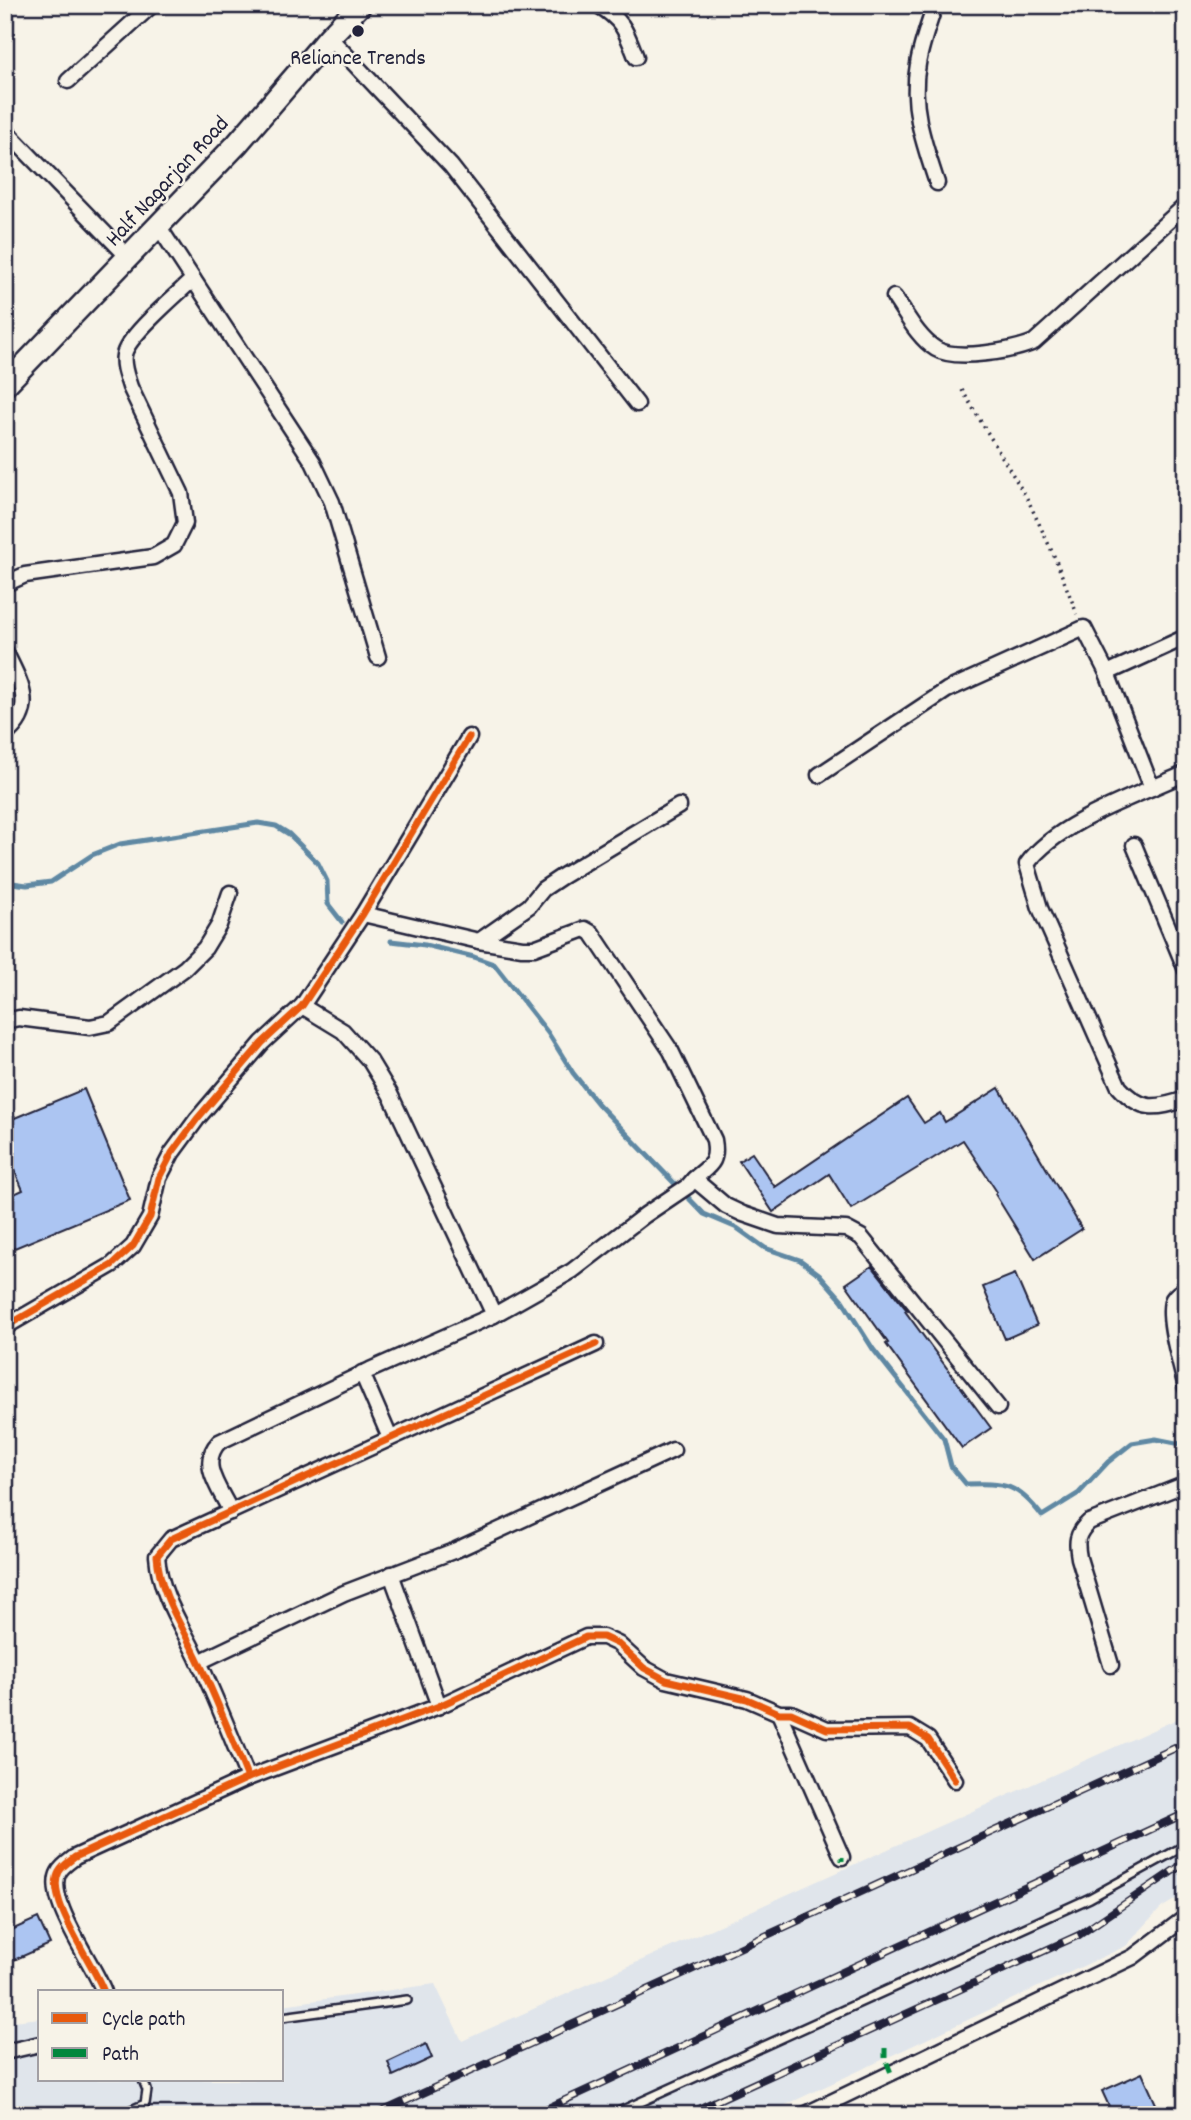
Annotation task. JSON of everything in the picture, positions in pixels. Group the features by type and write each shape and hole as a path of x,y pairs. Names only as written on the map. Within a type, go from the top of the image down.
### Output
{"main road":[{"name":"Half Nagarjan Road","path":"5,385 237,144 360,5"}],"street":[{"path":"68,81 152,5"},
{"path":"598,5 624,26 636,57"},
{"path":"935,5 918,63 916,109 922,139 937,183"},
{"path":"329,37 451,166 637,404"},
{"path":"5,130 129,258"},
{"path":"894,297 925,340 938,351 956,355 1018,349 1034,342 1186,205"},
{"path":"159,227 318,472 332,502 378,657"},
{"path":"5,584 25,575 153,557 174,545 185,523 181,494 130,387 124,370 124,353 133,338 193,279"},
{"path":"819,775 947,690 1084,628 1107,673 1152,789"},
{"path":"1107,673 1186,637"},
{"path":"5,651 23,687 25,708 15,727 5,734"},
{"path":"5,1327 111,1265 133,1246 150,1217 159,1178 172,1153 197,1119 262,1043 302,1006 363,914 469,737"},
{"path":"1186,773 1091,816 1054,836 1037,850 1027,864 1040,908 1119,1087 1131,1101 1149,1107 1186,1099"},
{"path":"479,941 528,906 561,877 679,806"},
{"path":"1134,845 1186,970"},
{"path":"5,1021 19,1018 90,1027 110,1023 185,968 205,948 219,925 230,893"},
{"path":"231,1512 208,1460 211,1450 219,1442 362,1373 494,1315 572,1271 691,1183 713,1164 717,1153 714,1140 671,1051 592,933 585,929 534,948 479,941 363,914"},
{"path":"302,1006 342,1031 370,1061 390,1094 494,1315"},
{"path":"691,1183 726,1206 778,1226 846,1229 861,1237 998,1407"},
{"path":"1186,1289 1172,1300 1170,1314 1186,1388"},
{"path":"248,1778 199,1662 170,1606 159,1577 157,1556 171,1539 596,1343"},
{"path":"362,1373 390,1438"},
{"path":"199,1662 344,1593 456,1550 673,1450"},
{"path":"1111,1665 1076,1541 1089,1522 1186,1484"},
{"path":"391,1574 439,1706"},
{"path":"103,1990 58,1901 56,1881 60,1869 75,1857 248,1778 439,1706 586,1637 603,1637 618,1644 644,1668 667,1680 747,1699 779,1713 791,1713 827,1729 910,1728 928,1739 955,1780"},
{"path":"779,1713 842,1857"},
{"path":"804,2115 1133,1957 1186,1917"},
{"path":"5,2052 38,2044"}],"lane":[{"path":"612,2115 1090,1898 1186,1845"},
{"path":"284,2017 407,2000"},
{"path":"120,2115 145,2104 147,2090 144,2082"}],"path":[{"path":"962,390 1028,500 1084,628"}],"shaded area":[{"path":"1186,1715 1186,1893 1161,1908 1126,1946 764,2115 5,2115 5,2022 38,2018 38,2082 284,2082 284,2005 435,1984 462,2041"}],"building":[{"path":"999,1088 1082,1229 1035,1259 995,1194 997,1192 963,1140 851,1209 829,1174 773,1212 739,1161 752,1153 775,1187 907,1098 924,1123 940,1113 945,1122"},
{"path":"84,1089 130,1200 5,1252 5,1198 23,1190 5,1149 5,1122"},
{"path":"872,1266 907,1310 905,1311 991,1428 962,1448 846,1284"},
{"path":"1015,1274 1037,1325 1005,1339 983,1287"},
{"path":"38,1918 50,1944 5,1964 5,1933"},
{"path":"426,2044 432,2058 393,2076 388,2062"},
{"path":"1142,2073 1161,2115 1113,2115 1102,2091"}],"waterway":[{"path":"5,882 27,885 51,882 92,855 120,844 258,823 276,826 289,834 318,863 327,881 328,904 342,922"},
{"path":"391,941 425,945 494,964 548,1033 573,1073 598,1104 704,1214 737,1228 765,1248 800,1260 819,1274 842,1300 873,1349 944,1439 951,1466 966,1484 1009,1487 1025,1497 1042,1516 1079,1493 1108,1462 1132,1443 1156,1439 1186,1445"}],"railway":[{"path":"375,2115 1186,1743"},
{"path":"533,2115 1186,1813"},
{"path":"685,2115 1079,1935 1186,1862"}],"marked path":[{"path":"885,2048 885,2058 891,2073"}],"cycle path":[{"path":"5,1327 112,1265 133,1246 150,1217 159,1178 172,1153 197,1119 262,1043 302,1006 363,914 469,737"},
{"path":"103,1990 58,1898 56,1883 60,1870 75,1857 248,1778 206,1676 167,1598 157,1556 171,1539 596,1344"},
{"path":"248,1778 439,1706 586,1637 603,1637 618,1644 644,1668 666,1680 747,1699 779,1713 791,1713 827,1729 910,1728 928,1739 955,1780"}],"place":[{"name":"Reliance Trends","path":"358,31"}]}
